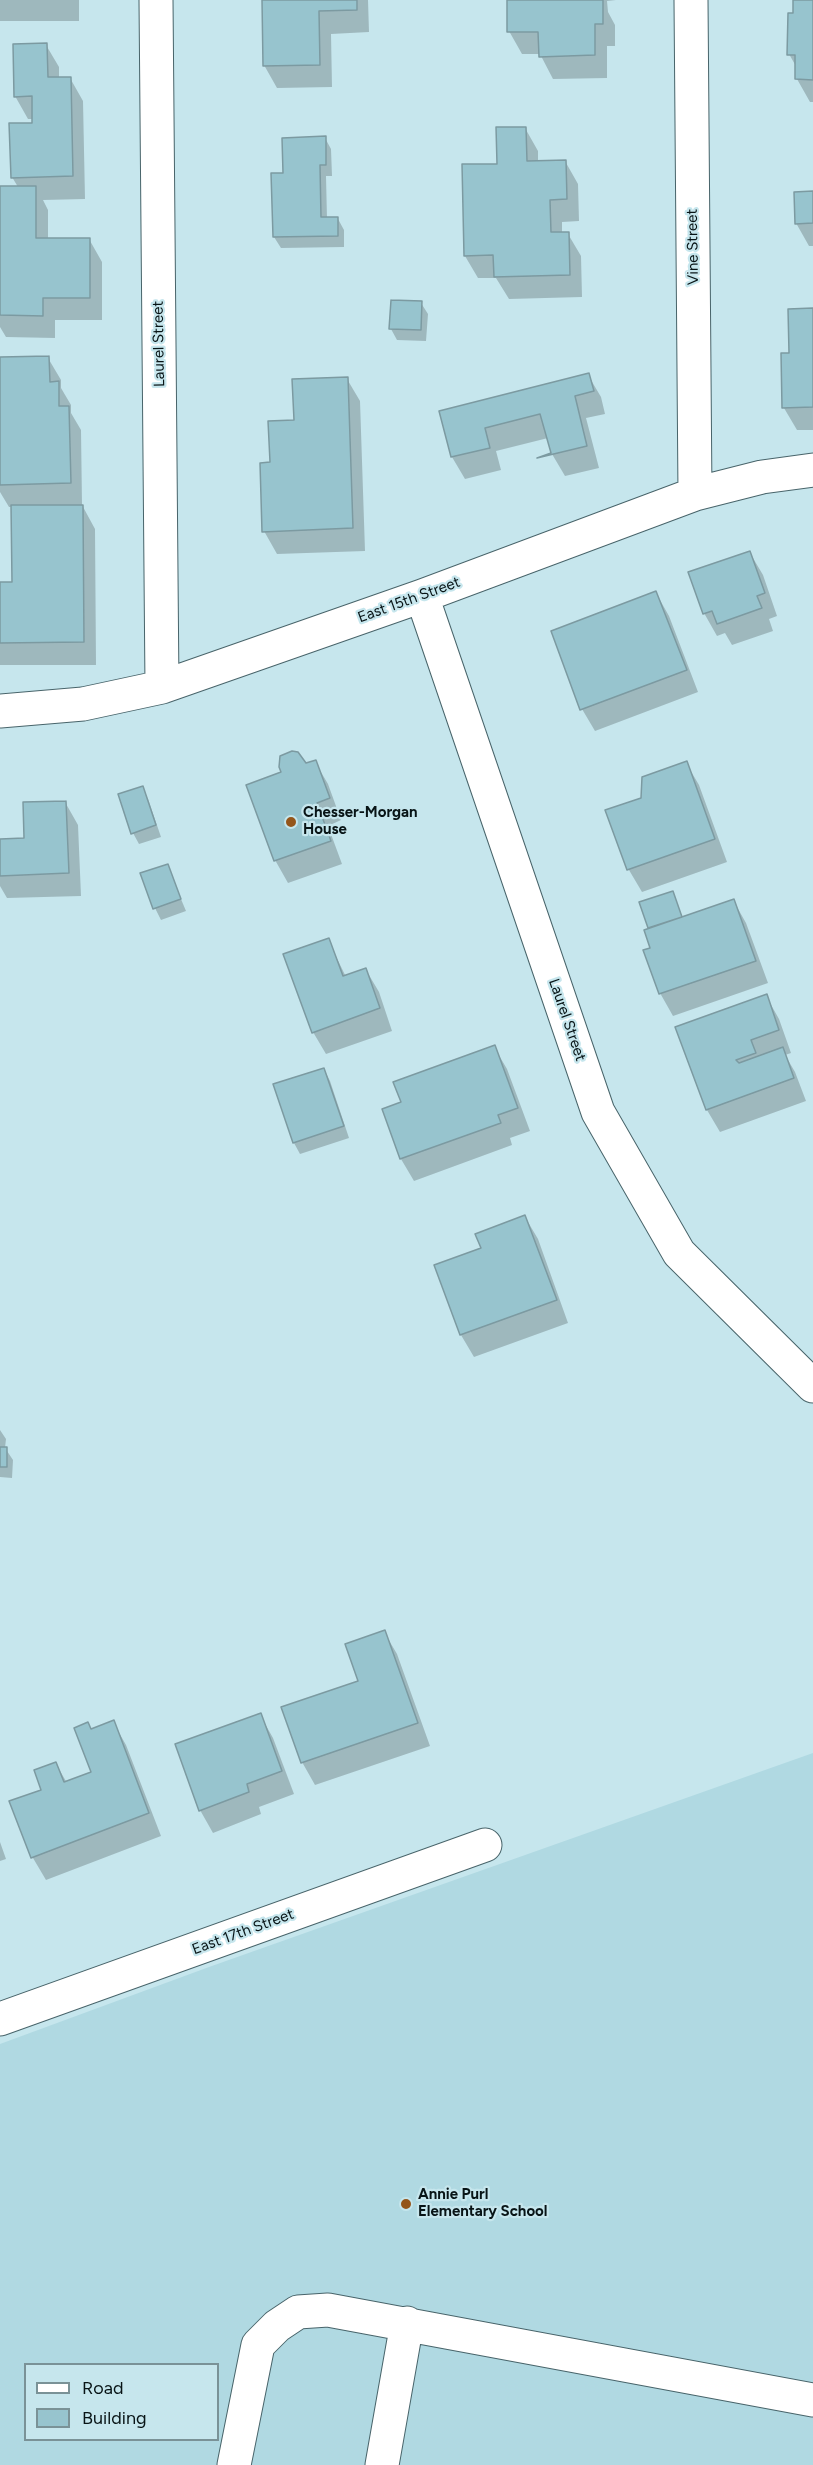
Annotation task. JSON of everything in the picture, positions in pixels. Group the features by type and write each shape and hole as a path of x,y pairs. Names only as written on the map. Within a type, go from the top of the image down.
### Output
{"street":[{"name":"Laurel Street","path":"156,0 162,687"},
{"name":"Vine Street","path":"691,0 696,494"},
{"name":"East 15th Street","path":"0,711 83,705 162,687 422,596 696,494 762,477 813,470"},
{"name":"Laurel Street","path":"422,596 598,1112 679,1253 813,1386"},
{"name":"East 17th Street","path":"0,2019 485,1845"},
{"path":"234,2465 258,2346 277,2326 298,2313 328,2310 813,2400"},
{"path":"382,2465 407,2324"}],"shaded area":[{"name":"Annie Purl Elementary School","path":"813,1753 813,2465 0,2465 0,2044 209,1967"}],"building":[{"path":"262,0 357,0 357,10 319,11 320,65 263,66"},
{"path":"507,0 603,0 603,24 595,24 595,55 539,57 538,32 507,32"},
{"path":"793,0 813,0 813,80 795,79 795,55 787,55 788,13 793,13"},
{"path":"47,43 48,77 71,77 73,176 11,178 9,123 32,123 32,96 14,97 13,44"},
{"path":"496,127 526,127 527,161 566,160 567,199 550,200 551,232 569,232 570,275 494,277 493,255 464,256 462,164 497,164"},
{"path":"326,136 326,165 320,165 321,217 338,217 338,236 273,237 271,173 283,173 282,138"},
{"path":"0,186 36,186 36,238 90,238 90,298 43,298 43,316 0,315"},
{"path":"813,191 813,223 795,224 794,192"},
{"path":"391,300 422,301 421,330 389,329"},
{"path":"813,308 813,407 782,408 781,353 789,353 788,309"},
{"path":"49,356 50,382 59,381 59,406 69,406 71,483 0,485 0,357"},
{"path":"589,373 594,391 575,396 587,446 537,458 551,453 540,414 485,428 490,448 451,457 439,411"},
{"path":"348,377 353,528 262,532 260,463 270,462 268,421 294,420 292,379"},
{"path":"11,505 83,505 84,642 0,643 0,582 12,582"},
{"path":"750,551 765,593 757,596 762,608 717,624 712,611 703,614 688,572"},
{"path":"656,591 687,670 580,710 551,631"},
{"name":"Chesser-Morgan House","path":"292,751 298,752 306,763 316,760 330,798 317,803 331,841 274,861 246,785 281,772 280,756"},
{"path":"687,761 715,839 627,870 605,810 641,798 642,777"},
{"path":"143,786 156,825 131,834 118,794"},
{"path":"66,801 69,873 0,876 0,839 24,838 23,802"},
{"path":"168,864 181,899 153,909 140,873"},
{"path":"673,891 682,917 648,928 639,902"},
{"path":"734,899 756,961 659,994 643,950 650,948 644,930"},
{"path":"329,938 343,976 366,968 380,1008 312,1033 283,954"},
{"path":"767,994 779,1030 751,1040 756,1053 736,1060 739,1063 783,1047 794,1078 706,1110 675,1027"},
{"path":"495,1045 518,1108 498,1115 501,1123 400,1159 382,1109 401,1102 393,1082"},
{"path":"324,1068 344,1126 293,1143 273,1084"},
{"path":"525,1215 557,1300 460,1335 434,1265 481,1248 475,1234"},
{"path":"0,1447 7,1447 7,1467 0,1467"},
{"path":"385,1630 418,1723 301,1763 281,1707 358,1681 345,1644"},
{"path":"261,1713 282,1771 247,1784 249,1792 199,1811 175,1744"},
{"path":"114,1720 149,1813 31,1858 9,1801 41,1790 34,1770 56,1762 64,1782 91,1772 74,1728 88,1722 91,1729"}],"place":[{"name":"Chesser-Morgan House","path":"291,822"},
{"name":"Annie Purl Elementary School","path":"406,2204"}]}
